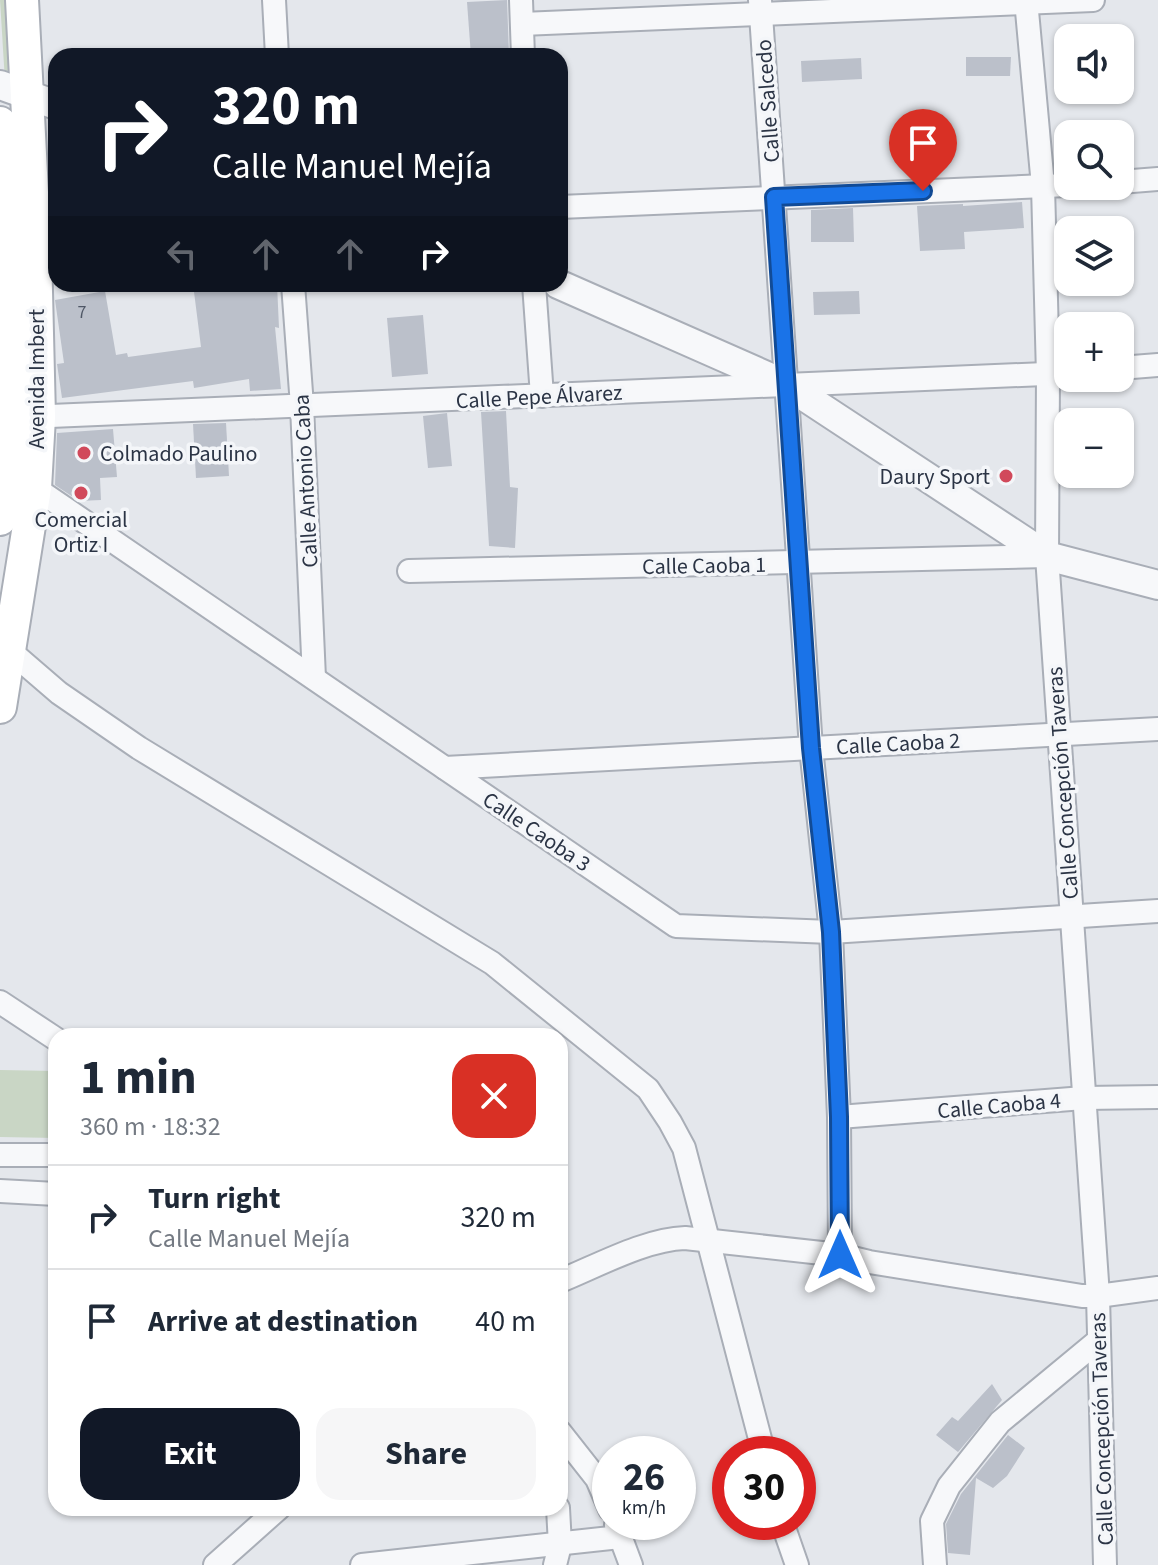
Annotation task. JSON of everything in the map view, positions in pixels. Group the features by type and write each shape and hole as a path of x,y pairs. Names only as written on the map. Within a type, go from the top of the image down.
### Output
{"main road":[{"name":"Avenida Imbert","path":"0,519 4,466 24,417 28,95 22,0"},
{"name":"Avenida Imbert","path":"0,123 2,252 35,488 5,646 0,707"}],"street":[{"path":"274,0 277,48"},
{"path":"521,0 523,48"},
{"path":"522,24 761,8 1093,0"},
{"name":"Calle Concepción Taveras","path":"1026,2 1054,324"},
{"name":"Calle Salcedo","path":"761,8 811,748 831,932 839,1117 840,1255"},
{"path":"1134,181 1158,179"},
{"path":"568,207 1054,186"},
{"path":"568,288 787,385 1047,556 1158,585"},
{"name":"Calle Antonio Caba","path":"294,292 314,678"},
{"path":"535,292 542,396"},
{"path":"1134,367 1158,365"},
{"name":"Calle Pepe Álvarez","path":"24,417 1054,374"},
{"name":"Calle Concepción Taveras","path":"1057,392 1047,556 1098,1296 1105,1565"},
{"name":"Calle Caoba 3","path":"4,466 676,926 831,932 1158,911"},
{"name":"Calle Caoba 1","path":"409,571 1047,556"},
{"path":"5,646 59,693 139,748 492,963 648,1089 684,1148 759,1436"},
{"name":"Calle Caoba 2","path":"445,768 1158,729"},
{"path":"0,1002 48,1034"},
{"name":"Calle Caoba 4","path":"839,1117 1084,1098 1158,1097"},
{"path":"0,1155 48,1155"},
{"path":"0,1191 48,1194"},
{"path":"568,1278 671,1238 708,1238 840,1255 1098,1296 1158,1288"},
{"path":"935,1565 932,1521 949,1486 1000,1422 1099,1340"},
{"path":"568,1442 592,1473"},
{"path":"215,1565 270,1516"},
{"path":"558,1516 558,1555"},
{"path":"362,1565 558,1555 594,1540"},
{"path":"622,1540 631,1565"},
{"path":"788,1540 797,1565"}],"green space":[{"path":"0,0 13,0 17,85 5,81"},
{"path":"0,1070 48,1071 48,1138 0,1137"}],"building":[{"path":"507,0 509,48 470,48 467,2"},
{"path":"966,57 1011,57 1010,76 966,76"},
{"path":"861,58 862,79 802,82 801,61"},
{"path":"1022,202 1024,228 964,232 965,249 920,251 917,206"},
{"path":"853,208 854,242 811,242 811,210"},
{"path":"859,291 860,314 814,315 813,292"},
{"path":"105,292 116,355 127,353 128,357 201,347 194,292 277,292 279,328 275,327 281,389 250,391 249,379 194,388 193,381 62,398 57,364 64,363 55,300"},
{"path":"423,315 428,374 392,377 387,318"},
{"path":"506,411 510,487 518,488 515,548 489,546 481,412"},
{"path":"447,413 452,466 428,468 423,416"},
{"path":"226,423 229,476 196,478 193,424"},
{"name":"Colmado Paulino","path":"113,429 117,477 100,478 101,500 79,501 55,485 57,433"},
{"path":"992,1384 1002,1400 958,1452 936,1435 952,1417 958,1421"},
{"path":"1008,1435 1025,1448 1007,1476 993,1488 976,1478 970,1555 948,1553 946,1524 961,1494"}],"place":[{"name":"Colmado Paulino","path":"84,453"},
{"name":"Daury Sport","path":"1006,476"},
{"name":"Comercial Ortiz I","path":"81,493"}],"route":[{"path":"840,1255 839,1117 831,932 811,748 774,197 923,191"}]}
